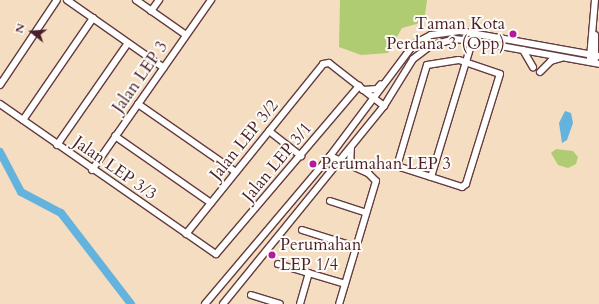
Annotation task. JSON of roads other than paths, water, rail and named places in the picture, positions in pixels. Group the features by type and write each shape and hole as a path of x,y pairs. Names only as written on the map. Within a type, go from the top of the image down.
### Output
{"street":[{"path":"0,85 57,0"},
{"path":"67,0 164,68"},
{"path":"136,0 186,35"},
{"path":"151,11 159,0"},
{"name":"Jalan LEP 3","path":"92,170 211,0"},
{"path":"595,0 595,56"},
{"path":"23,120 93,18"},
{"path":"223,304 384,106 413,59 430,46 454,39 473,41 594,63 597,46 594,25"},
{"path":"205,304 330,156 414,44 431,35 460,30 595,56"},
{"path":"431,177 473,41 474,33"},
{"path":"57,145 128,43"},
{"path":"523,50 533,67"},
{"path":"540,72 551,61 563,58"},
{"path":"431,62 466,62 497,71 500,78 466,184 462,187 431,177 397,166 424,72 431,62"},
{"name":"Jalan LEP 3/2","path":"186,234 323,64 329,63 361,88"},
{"path":"361,88 377,89 390,75"},
{"path":"361,88 384,106"},
{"name":"Jalan LEP 3/1","path":"216,254 361,88"},
{"name":"Jalan LEP 3/3","path":"0,104 92,170 216,254"},
{"path":"138,104 236,172"},
{"path":"269,131 301,156"},
{"path":"115,136 211,203"},
{"path":"350,165 352,146"},
{"path":"330,156 374,177 376,181 339,304"},
{"path":"330,201 366,213"},
{"path":"302,230 356,247"},
{"path":"278,264 345,284"},
{"path":"300,304 309,274"},
{"path":"250,295 280,304"}],"water":[{"path":"565,111 571,113 573,123 567,140 562,143 559,123"}],"waterway":[{"path":"0,152 21,192 61,213 131,304"}],"place":[{"name":"Taman Kota Perdana 3 (Opp)","path":"513,34"},
{"name":"Perumahan LEP 3","path":"313,164"},
{"name":"Perumahan LEP 1/4","path":"272,255"}]}
